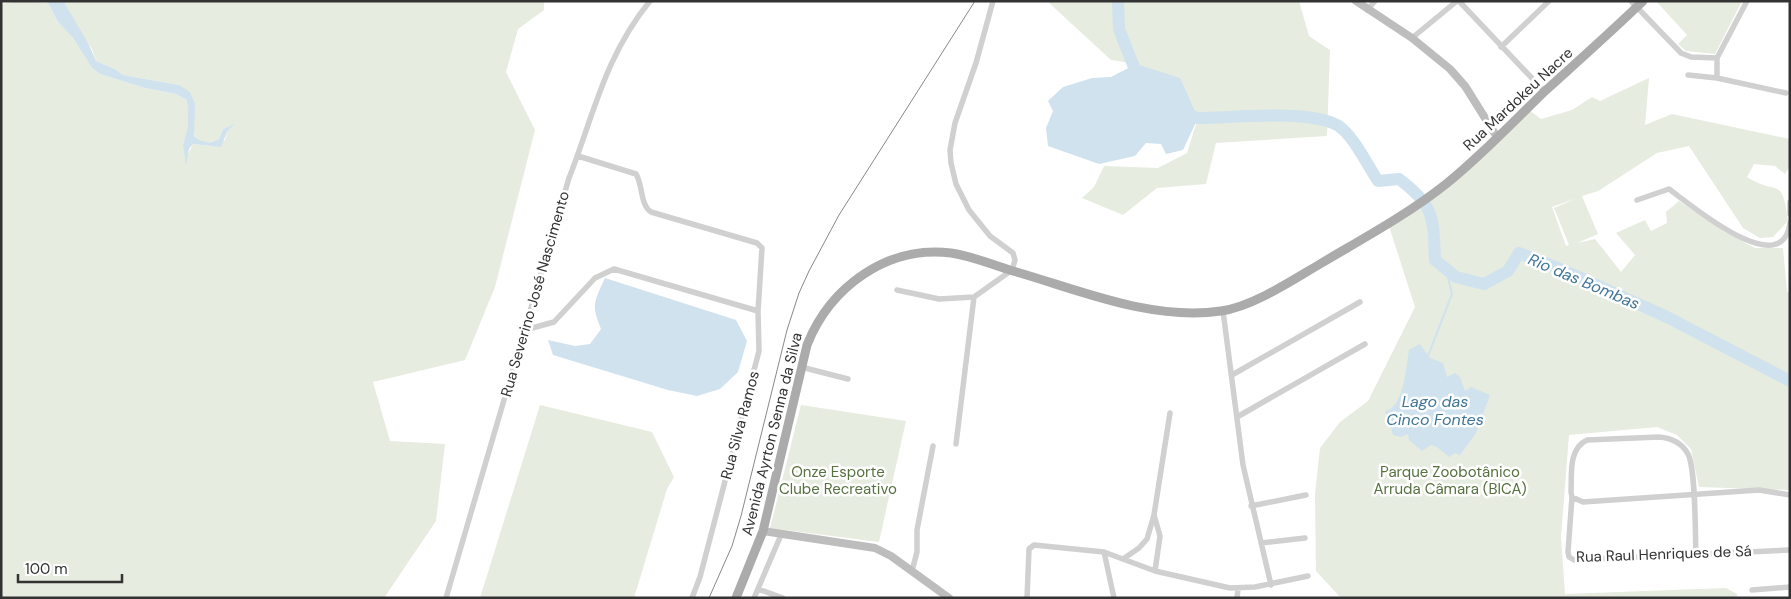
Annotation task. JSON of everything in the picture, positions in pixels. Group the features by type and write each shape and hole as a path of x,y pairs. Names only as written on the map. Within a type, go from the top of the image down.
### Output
{"main road":[{"name":"Rua Mardokeu Nacre","path":"1407,211 1433,194 1497,137 1637,3"},
{"name":"Avenida Ayrton Senna da Silva","path":"736,598 763,530 801,367 814,327 839,294 862,274 890,260 917,253 950,253 975,258 1148,310 1222,311 1250,301 1304,274 1407,211"}],"street":[{"name":"Rua Severino José Nascimento","path":"446,598 569,178 604,77 638,16 650,1"},
{"path":"897,290 939,299 974,297 1012,270 1014,256 990,236 969,210 956,184 950,150 954,129 976,63 993,1"},
{"path":"1356,1 1366,10 1412,38 1458,77 1497,137"},
{"path":"1366,10 1375,1"},
{"path":"1412,38 1458,1 1545,92"},
{"path":"1717,78 1717,58 1747,1"},
{"path":"1502,47 1548,2"},
{"path":"1637,3 1681,53 1691,57 1717,58"},
{"path":"1688,75 1717,78 1786,93"},
{"name":"Rua Silva Ramos","path":"578,156 636,174 641,181 645,205 651,212 757,243 762,248 758,310 759,351 700,576 692,598"},
{"path":"1637,200 1670,189 1726,230 1758,246 1770,246 1780,241 1789,230 1790,223"},
{"path":"1790,202 1790,214"},
{"path":"525,330 554,322 595,278 614,269 758,310"},
{"path":"956,444 974,297"},
{"path":"1232,375 1360,302"},
{"path":"1222,311 1252,506 1271,585"},
{"path":"1237,417 1364,344"},
{"path":"801,367 848,379"},
{"path":"1123,559 1139,548 1147,539 1154,515 1170,413"},
{"path":"1696,555 1693,494 1688,455 1678,442 1669,438 1659,437 1587,440 1575,449 1573,455 1572,497 1582,502 1693,494 1759,490 1790,495"},
{"path":"912,570 917,552 917,530 933,446"},
{"path":"1252,506 1306,495"},
{"name":"Rua Raul Henriques de Sá","path":"1572,497 1568,552 1569,557 1574,560 1790,550"},
{"path":"1154,515 1160,536 1155,571"},
{"path":"763,530 781,535 874,548 912,570 950,598"},
{"path":"754,598 781,535"},
{"path":"1261,544 1305,538"},
{"path":"1027,598 1030,546 1034,545 1104,552 1155,571 1238,588 1271,585 1308,576"},
{"path":"1104,552 1114,598"},
{"path":"1752,590 1790,587"},
{"path":"1237,598 1238,588"},
{"path":"758,589 783,598"}],"green space":[{"path":"20,1 48,3 58,22 73,38 92,68 100,74 145,88 176,94 187,100 188,126 183,145 187,156 193,144 210,146 225,140 227,132 234,125 223,129 217,140 204,142 199,140 193,132 192,126 195,104 179,85 123,75 115,69 96,61 92,49 83,38 64,2 61,1 544,1 544,10 518,29 506,72 535,130 495,287 465,360 373,382 390,441 445,444 436,521 384,598 1,598 1,4"},
{"path":"1047,1 1299,1 1309,36 1330,50 1327,136 1216,143 1206,184 1157,188 1123,215 1082,198 1094,187 1104,166 1158,168 1187,153 1198,118 1136,64 1111,60"},
{"path":"1656,1 1742,1 1715,54 1686,51 1678,44 1687,35"},
{"name":"Parque Zoobotânico Arruda Câmara (BICA)","path":"1649,78 1645,125 1672,114 1790,139 1790,166 1785,174 1775,166 1754,164 1747,177 1781,192 1786,206 1788,221 1773,237 1760,238 1743,228 1689,146 1657,153 1598,191 1582,196 1598,234 1577,243 1595,239 1621,272 1635,255 1616,233 1645,220 1651,231 1667,223 1666,212 1679,201 1725,232 1755,248 1783,248 1787,291 1790,294 1790,490 1699,487 1691,449 1677,435 1657,427 1569,435 1561,537 1565,594 1726,588 1737,594 1737,598 1341,598 1316,571 1315,494 1320,448 1340,422 1368,401 1415,307 1387,220 1440,191 1529,110 1541,119 1572,110 1592,97 1600,101","holes":["1577,198 1554,208 1569,245 1566,246 1552,207"]},
{"path":"540,405 652,432 674,477 667,489 634,598 480,598"},
{"name":"Onze Esporte Clube Recreativo","path":"801,405 906,421 879,542 770,528"}],"water":[{"path":"44,1 64,2 86,39 96,61 115,69 123,75 179,85 190,92 195,104 194,136 200,140 206,142 216,141 219,139 223,129 235,124 227,132 221,147 193,144 189,149 186,165 183,145 188,126 187,100 176,94 145,88 100,74 92,68 73,38 58,22 48,3"},
{"path":"1136,64 1180,78 1198,118 1183,150 1166,154 1161,144 1146,143 1135,156 1099,164 1048,146 1046,128 1053,111 1048,101 1063,87 1092,78 1111,77"},
{"path":"605,278 736,320 747,341 738,372 720,389 697,396 668,390 553,355 548,340 575,346 590,344 601,329 595,304"},
{"name":"Lago das Cinco Fontes","path":"1420,344 1430,358 1443,363 1447,377 1455,373 1460,377 1465,391 1471,387 1490,395 1476,433 1460,455 1455,453 1449,457 1437,447 1431,445 1422,451 1409,440 1408,434 1401,437 1393,435 1385,411 1396,403 1400,395 1409,350"}],"waterway":[{"path":"1118,1 1119,29 1139,80"},
{"name":"Rio das Bombas","path":"1183,113 1198,118 1308,117 1337,125 1354,142 1378,181 1399,179 1420,197 1430,214 1434,233 1435,260 1456,277 1484,284 1508,271 1519,253 1563,270 1667,317 1790,381"},
{"path":"1428,356 1452,294 1446,269"}],"tram line":[{"path":"709,598 732,546 741,516 787,330 799,293 839,215 975,1"}]}
